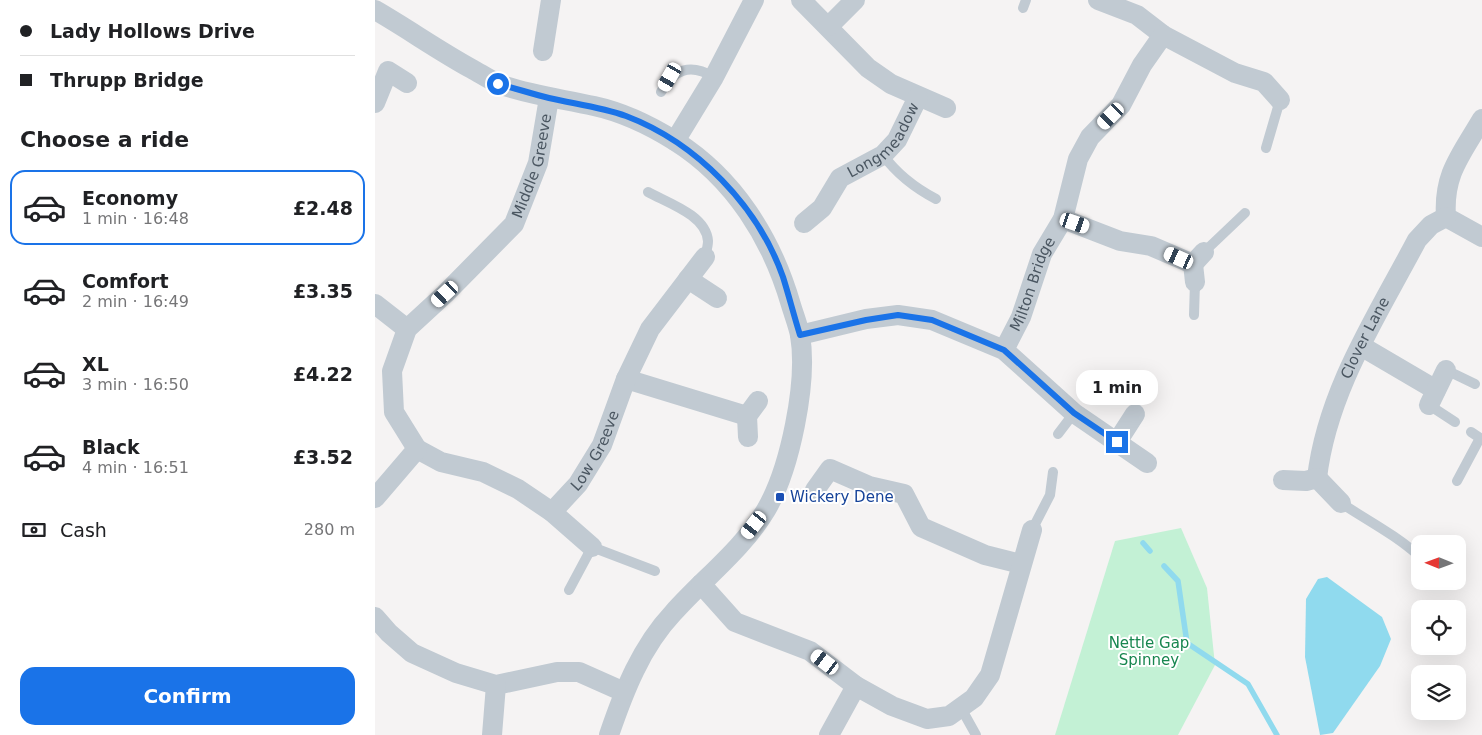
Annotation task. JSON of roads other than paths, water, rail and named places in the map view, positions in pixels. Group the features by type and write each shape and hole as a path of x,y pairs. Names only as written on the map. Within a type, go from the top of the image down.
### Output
{"street":[{"path":"543,51 551,0"},
{"path":"675,141 714,77 754,0"},
{"name":"Longmeadow","path":"801,0 829,26 868,68 891,84 946,108"},
{"path":"829,26 855,0"},
{"path":"1098,0 1137,15 1163,35 1235,74 1264,82 1280,100"},
{"path":"375,10 498,84 549,98 596,106 628,117 675,141 711,169 735,195 759,227 782,276 800,335 801,393 794,431 782,473 766,510 730,556 671,614 645,649 624,692 609,735"},
{"name":"Milton Bridge","path":"1004,350 1021,317 1042,254 1063,219 1078,159 1090,137 1121,105 1142,65 1163,35"},
{"path":"375,103 388,72 407,83"},
{"name":"Longmeadow","path":"804,223 823,208 839,178 883,155 897,140 918,96"},
{"name":"Middle Greeve","path":"549,98 539,163 514,224 407,329 391,371 394,412 417,449 441,462 483,472 518,489 552,512 592,547"},
{"path":"1480,129 1449,176 1445,195 1446,217 1482,237"},
{"name":"Clover Lane","path":"1317,478 1327,424 1341,386 1417,240 1431,224 1446,217"},
{"name":"Milton Bridge","path":"1063,219 1120,241 1151,246 1197,266"},
{"name":"Low Greeve","path":"552,512 578,484 601,445 626,379 650,329 705,257"},
{"path":"688,280 717,298"},
{"path":"375,304 407,329"},
{"path":"800,335 898,315 932,320 1004,350 1074,413 1147,463"},
{"path":"1361,346 1432,398 1446,370"},
{"path":"626,379 753,408 748,437"},
{"path":"1117,442 1135,414"},
{"path":"375,498 417,449"},
{"path":"815,490 831,469 869,486 904,494 921,527 985,555 1021,564"},
{"path":"1283,480 1306,481 1317,478 1341,502"},
{"path":"701,584 735,622 809,651 856,686 891,706 927,719 949,716 974,698 990,676 1032,530"},
{"path":"375,616 389,633 412,653 456,673 496,685 557,672 579,672 624,692"},
{"path":"492,735 496,685"},
{"path":"829,735 856,686"}],"lane":[{"path":"661,92 670,77 685,70 703,71 714,77"},
{"path":"1266,148 1280,100"},
{"path":"883,155 892,167 919,190 936,199"},
{"path":"648,192 694,217 703,228 708,242 705,257"},
{"path":"1194,315 1197,266 1245,213"},
{"path":"1446,370 1475,384"},
{"path":"1432,398 1455,422"},
{"path":"1058,434 1074,413"},
{"path":"1457,481 1480,438 1471,432"},
{"path":"1032,530 1050,495 1053,472"},
{"path":"1341,502 1369,522 1401,539 1411,549"},
{"path":"569,590 592,547 655,571"},
{"path":"961,708 976,735"}],"water":[{"path":"1327,577 1382,617 1391,639 1380,666 1333,733 1320,735 1305,657 1306,599 1318,579"}],"waterway":[{"path":"1143,543 1150,551"},
{"path":"1164,566 1178,581 1187,643 1248,684 1277,735"}],"place":[{"name":"Wickery Dene","path":"780,497"}],"park label":[{"name":"Nettle Gap Spinney","path":"1149,652"}]}
